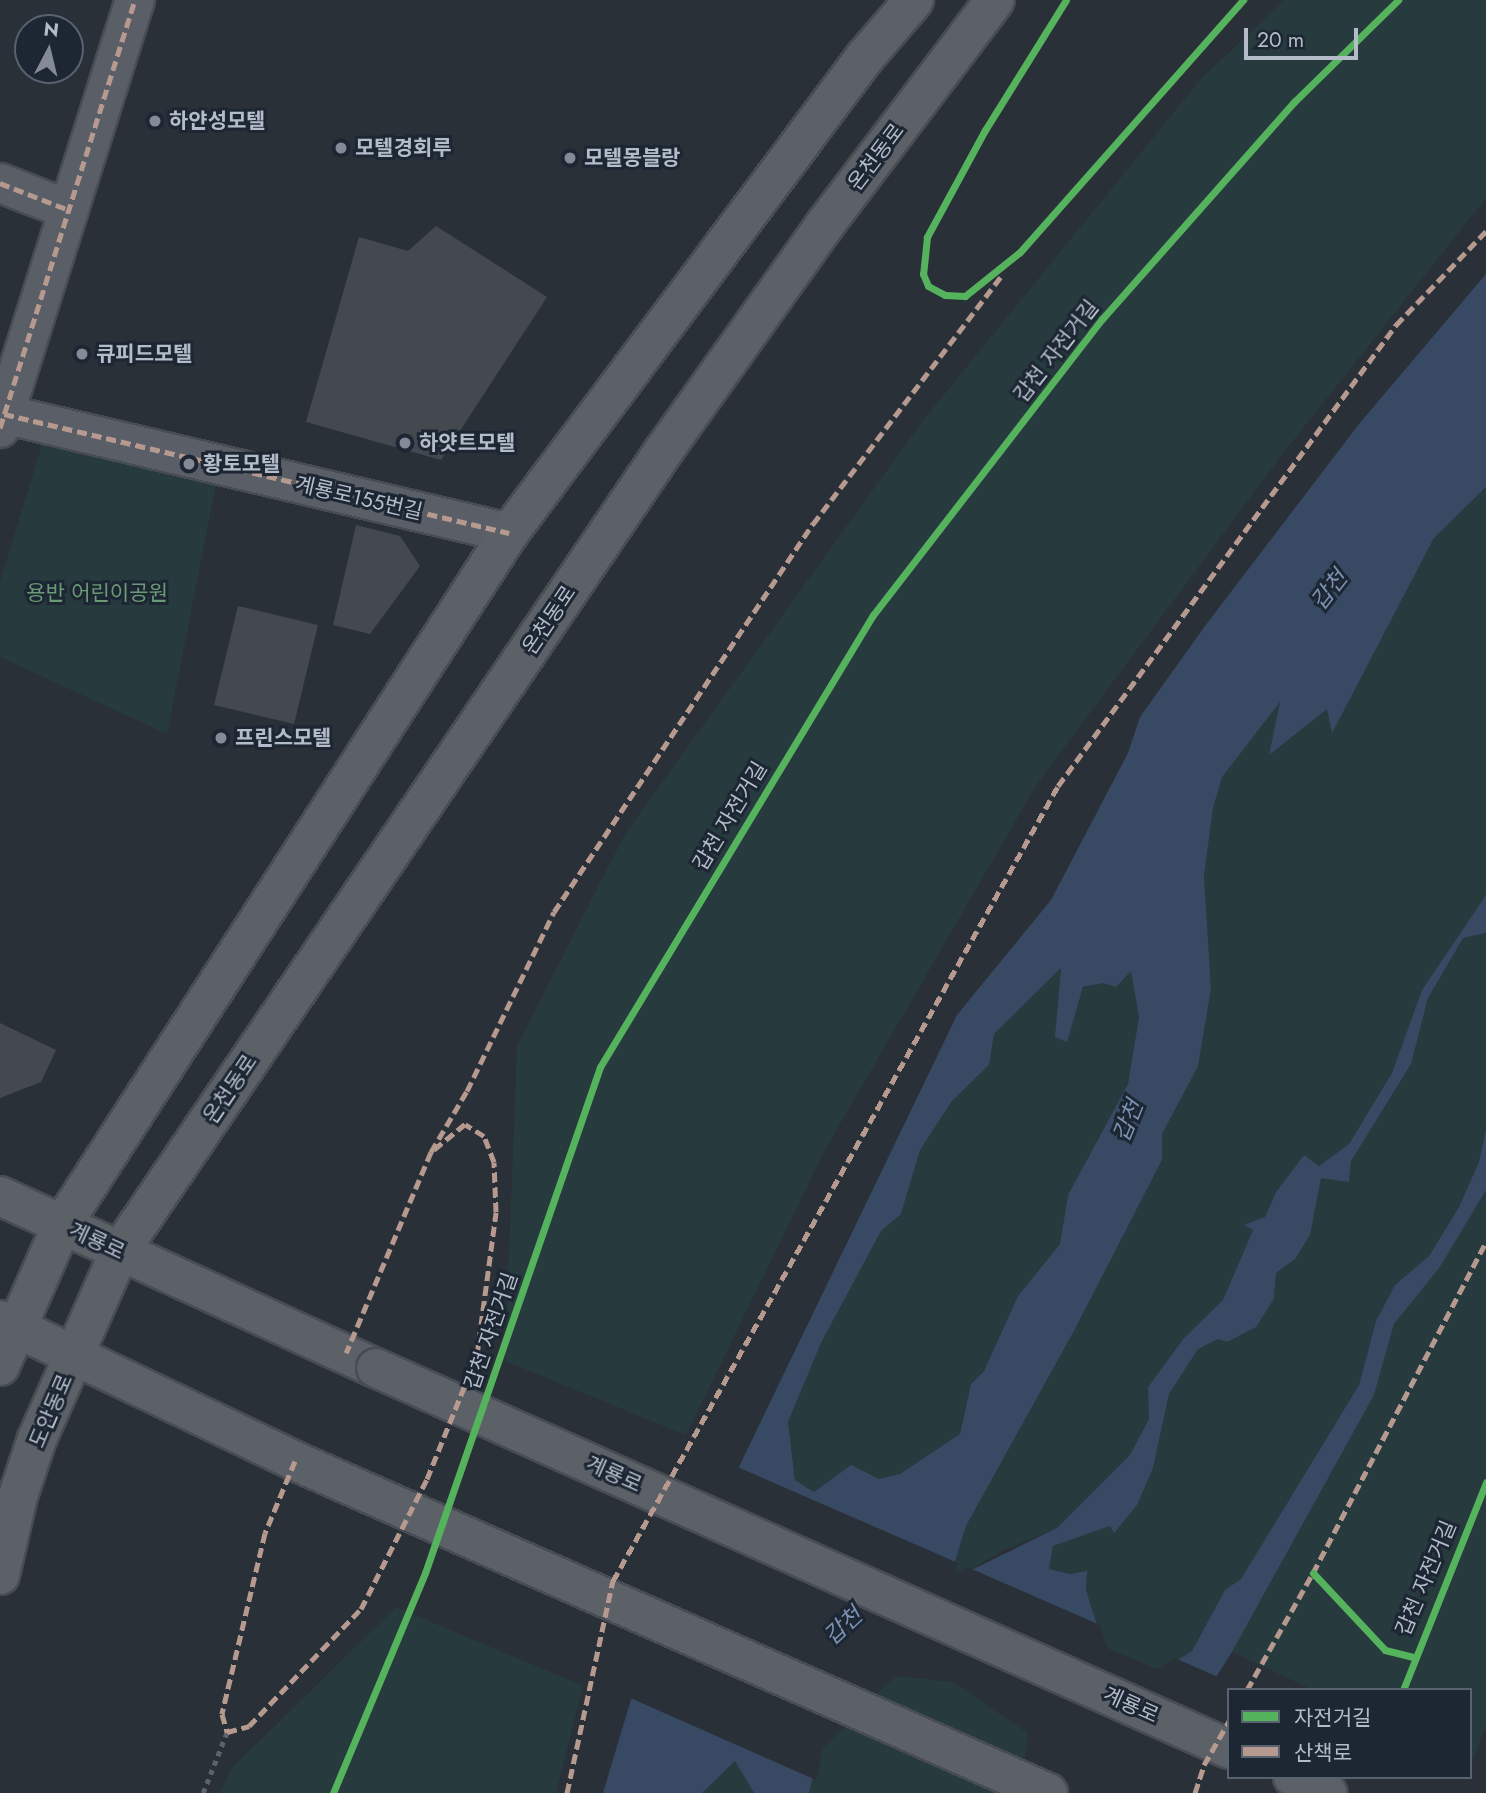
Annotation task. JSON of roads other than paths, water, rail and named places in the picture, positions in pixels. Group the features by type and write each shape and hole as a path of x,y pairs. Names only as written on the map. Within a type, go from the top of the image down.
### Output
{"main road":[{"path":"0,1366 9,1324 62,1225 509,533 865,57 914,0"},
{"name":"온천동로","path":"120,1251 665,449 824,226 995,0"},
{"name":"계룡로","path":"0,1196 376,1368 1227,1748"},
{"name":"도안동로","path":"0,1575 18,1496 37,1439 120,1251"},
{"path":"9,1324 329,1475 1048,1793"},
{"path":"1297,1779 1328,1793"}],"street":[{"name":"계룡로155번길","path":"135,0 2,421 509,533"},
{"path":"0,183 69,210"}],"water":[{"name":"갑천","path":"1486,274 1486,487 1434,538 1332,733 1327,709 1269,755 1280,702 1222,777 1213,808 1204,876 1211,988 1198,1066 1162,1134 1162,1160 1075,1329 966,1526 949,1581 1057,1528 1130,1455 1149,1419 1148,1387 1184,1338 1223,1300 1253,1230 1244,1225 1265,1217 1276,1192 1304,1155 1319,1166 1349,1144 1392,1073 1422,990 1486,895 1486,933 1463,938 1428,998 1411,1064 1351,1161 1349,1182 1321,1178 1310,1235 1295,1259 1276,1273 1274,1299 1256,1327 1227,1342 1218,1339 1198,1349 1169,1394 1153,1468 1137,1505 1114,1533 1110,1526 1053,1546 1049,1569 1070,1574 1087,1571 1086,1590 1105,1651 1157,1673 1192,1651 1225,1590 1241,1579 1359,1385 1376,1321 1395,1285 1429,1256 1459,1207 1479,1162 1486,1129 1486,1190 1440,1267 1394,1324 1374,1395 1232,1652 1142,1793 1032,1731 954,1678 894,1673 820,1747 809,1793 754,1793 735,1761 702,1793 603,1793 638,1676 957,1015 1051,900 1128,753 1140,717 1205,626 1359,424","holes":["1061,968 1055,1037 1067,1042 1083,987 1103,983 1116,987 1131,971 1139,1017 1128,1084 1068,1195 1060,1244 1018,1296 984,1371 971,1384 960,1434 900,1474 879,1479 851,1465 814,1492 795,1480 788,1422 821,1343 881,1231 901,1214 920,1150 952,1101 989,1065 994,1034"]}],"place":[{"name":"하얀성모텔","path":"155,121"},
{"name":"모텔경회루","path":"341,148"},
{"name":"모텔몽블랑","path":"570,158"},
{"name":"큐피드모텔","path":"82,354"},
{"name":"하얏트모텔","path":"405,443"},
{"name":"황토모텔","path":"189,464"},
{"name":"프린스모텔","path":"221,738"}],"park label":[{"name":"용반 어린이공원","path":"97,593"}]}
